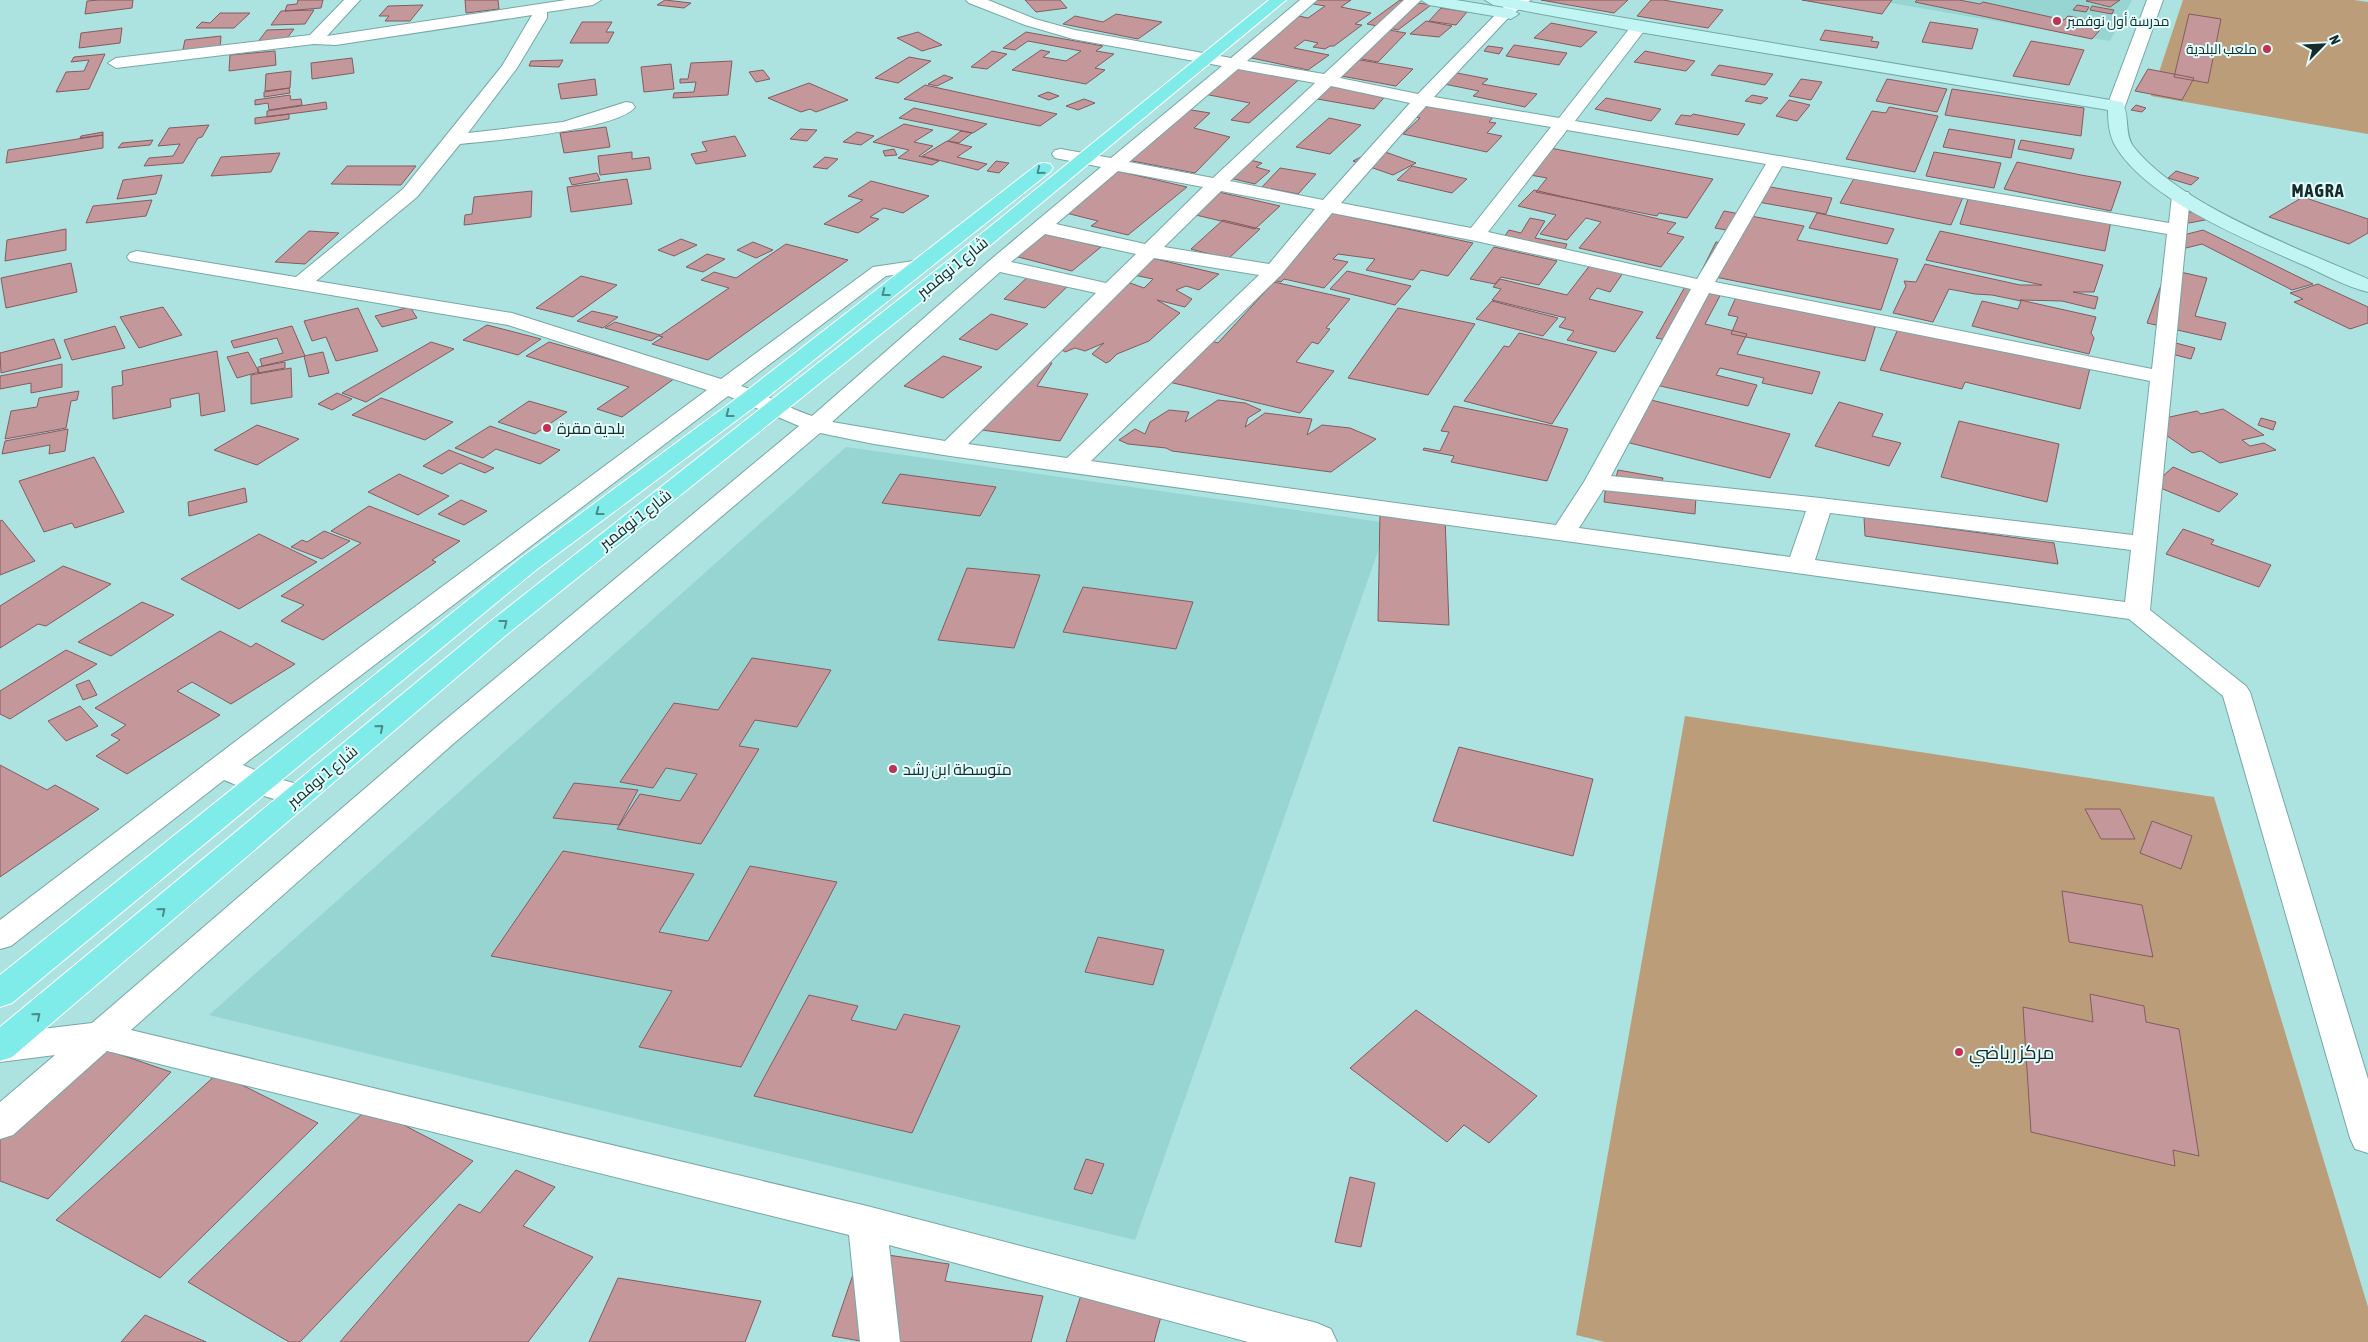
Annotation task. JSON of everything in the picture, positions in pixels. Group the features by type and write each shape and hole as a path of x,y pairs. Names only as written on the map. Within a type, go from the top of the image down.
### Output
{"main road":[{"name":"شارع 1 نوفمبر","path":"0,994 527,565 763,403 1196,56 1257,0"},
{"name":"شارع 1 نوفمبر","path":"1196,56 1278,0"},
{"name":"شارع 1 نوفمبر","path":"0,1048 496,630 763,403 920,266 1072,156"}],"street":[{"path":"315,39 352,0"},
{"path":"116,63 315,39 322,41 336,40 593,0"},
{"path":"974,0 1030,22 1073,34 1328,80 1422,100 2177,230"},
{"path":"0,1124 443,736 814,425 996,265 1309,0"},
{"path":"950,449 1216,185 1412,0"},
{"path":"1429,0 1509,4 1637,31 2116,108"},
{"path":"2155,0 2116,108 2119,135 2130,154 2150,175 2181,196 2263,238 2368,286"},
{"path":"1072,466 1274,271 1327,207 1509,4"},
{"path":"300,284 410,192 455,139 510,68 539,18 540,9"},
{"path":"1476,236 1562,124 1637,31"},
{"path":"455,139 549,131 596,120 626,106"},
{"path":"1072,156 1476,236 1703,286 2161,377"},
{"path":"1563,533 1596,482 1703,286 1778,160"},
{"path":"2137,612 2181,196"},
{"path":"1041,227 1150,251 1274,271"},
{"path":"137,257 512,319 725,388 814,425 950,449 2137,612 2236,692 2368,1138"},
{"path":"996,265 1110,290"},
{"path":"0,937 349,669 880,271 920,266"},
{"path":"1596,482 1820,505 2144,544"},
{"path":"1800,566 1820,505"},
{"path":"349,669 387,679"},
{"path":"221,767 259,783 300,795"},
{"path":"0,1048 100,1036 867,1223 1317,1342"},
{"path":"867,1223 880,1342"}],"shaded area":[{"name":"مدرسة أول نوفمبر","path":"1874,0 2132,0 2110,41"},
{"name":"ملعب البلدية","path":"2183,0 2354,0 2368,2 2368,134 2151,96"},
{"name":"متوسطة ابن رشد","path":"846,447 1388,523 1135,1240 209,1015"},
{"name":"مركز رياضي","path":"1685,716 2214,797 2368,1307 2368,1342 1605,1342 1576,1335"}],"building":[{"path":"133,0 132,8 85,14 87,1"},
{"path":"298,0 323,0 321,8 285,11 287,5 297,4"},
{"path":"465,0 498,0 499,9 466,13"},
{"path":"665,0 691,3 684,8 657,5"},
{"path":"1025,0 1060,0 1067,8 1036,12"},
{"path":"1305,0 1351,0 1341,7 1371,13 1355,24 1362,25 1334,46 1325,49 1313,47 1318,43 1305,40 1294,48 1329,55 1308,70 1242,56 1299,16 1308,18 1325,6 1302,2"},
{"path":"1400,0 1431,5 1398,30 1367,24"},
{"path":"1541,0 1628,0 1614,13"},
{"path":"1651,0 1663,0 1723,10 1708,28 1637,16"},
{"path":"1802,0 1892,0 1882,14"},
{"path":"1917,0 1959,0 1980,4 1983,2 2064,20 2068,16 2106,23 2092,39 1915,2"},
{"path":"2120,0 2110,7 2086,1"},
{"path":"423,5 410,21 385,21 389,16 379,16 388,6"},
{"path":"2077,5 2089,7 2086,12 2073,10"},
{"path":"2092,6 2114,10 2112,14 2090,10"},
{"path":"1441,8 1467,12 1456,25 1429,21"},
{"path":"314,10 305,24 271,25 281,11"},
{"path":"220,13 250,13 234,28 196,28 202,22 210,23"},
{"path":"1116,14 1162,22 1138,39 1063,24 1075,16 1103,22"},
{"path":"2189,14 2221,19 2208,83 2174,77"},
{"path":"1426,21 1452,26 1439,37 1410,34"},
{"path":"582,22 612,22 606,32 614,32 608,43 570,43"},
{"path":"1930,22 1978,29 1972,49 1922,42"},
{"path":"1551,23 1597,32 1581,47 1534,38"},
{"path":"122,28 120,43 79,48 81,33"},
{"path":"1377,28 1406,33 1378,62 1346,56"},
{"path":"294,29 284,42 257,43 267,30"},
{"path":"1825,30 1873,37 1871,41 1879,42 1877,48 1820,40"},
{"path":"918,32 942,45 922,51 897,38"},
{"path":"1026,32 1103,46 1096,51 1114,54 1095,68 1105,70 1086,84 1012,70 1041,50 1050,52 1043,57 1066,61 1081,51 1028,41 1015,50 1003,48"},
{"path":"221,36 220,49 182,54 185,40"},
{"path":"2031,41 2084,50 2069,85 2013,76"},
{"path":"1514,45 1567,53 1559,65 1506,56"},
{"path":"1488,46 1503,48 1499,54 1484,51"},
{"path":"275,51 276,65 229,71 230,55"},
{"path":"992,51 1007,54 987,69 971,67"},
{"path":"1645,51 1695,61 1686,71 1634,62"},
{"path":"105,54 89,89 56,92 66,72 84,71 89,60 71,62 74,57"},
{"path":"909,57 931,61 898,83 875,78"},
{"path":"1343,57 1413,69 1396,86 1325,73"},
{"path":"352,58 354,73 312,79 311,63"},
{"path":"563,60 559,67 529,66 531,61"},
{"path":"732,61 728,95 673,98 674,93 694,92 696,82 680,83 680,79 688,79 691,63"},
{"path":"671,64 674,89 644,92 641,67"},
{"path":"1233,64 1302,77 1249,123 1231,120 1250,103 1194,92"},
{"path":"1719,65 1773,74 1765,85 1711,75"},
{"path":"2148,69 2194,78 2182,100 2135,91"},
{"path":"763,70 770,79 756,82 749,72"},
{"path":"291,71 290,88 265,91 266,74"},
{"path":"1447,71 1488,79 1482,84 1537,94 1525,107 1473,96 1479,91 1434,82"},
{"path":"944,75 953,78 937,86 928,84"},
{"path":"595,79 597,95 561,99 558,84"},
{"path":"1801,79 1822,82 1811,100 1789,96"},
{"path":"1887,79 1947,89 1937,112 1876,101"},
{"path":"1322,81 1389,92 1374,109 1306,97"},
{"path":"809,83 848,100 816,112 810,109 801,112 768,98"},
{"path":"925,85 1057,114 1040,126 904,99"},
{"path":"289,88 290,93 264,97 264,92"},
{"path":"1952,89 2084,108 2081,136 1945,115"},
{"path":"1048,92 1059,96 1049,100 1038,96"},
{"path":"290,95 291,100 301,99 302,105 269,110 268,103 255,105 255,100"},
{"path":"1752,95 1768,98 1761,104 1745,101"},
{"path":"1606,98 1661,109 1651,121 1595,109"},
{"path":"1084,99 1095,103 1078,110 1066,106"},
{"path":"1789,100 1810,105 1797,121 1776,116"},
{"path":"326,102 327,109 267,117 267,111"},
{"path":"1424,102 1494,116 1489,122 1496,123 1487,133 1502,136 1487,152 1403,134 1420,118 1409,116"},
{"path":"2136,105 2146,108 2142,112 2131,110"},
{"path":"1889,107 1938,116 1915,172 1846,159 1872,111 1886,113"},
{"path":"914,108 987,124 973,133 899,118"},
{"path":"1185,109 1210,113 1194,128 1230,137 1195,173 1127,160"},
{"path":"289,114 289,119 255,124 255,118"},
{"path":"1693,114 1745,124 1738,135 1675,124 1681,115 1691,116"},
{"path":"1329,118 1361,125 1330,154 1296,147"},
{"path":"904,124 933,130 914,142 933,146 919,156 939,161 932,165 898,158 909,150 873,142"},
{"path":"209,125 202,137 198,138 183,163 144,166 149,158 173,156 180,144 158,146 169,128"},
{"path":"606,127 610,147 564,153 560,133"},
{"path":"800,129 817,130 807,141 790,139"},
{"path":"1949,129 2015,140 2011,158 1943,147"},
{"path":"961,131 972,133 959,143 948,141"},
{"path":"103,132 103,135 80,138 81,136"},
{"path":"857,132 874,136 861,145 843,142"},
{"path":"103,135 103,148 6,163 8,150"},
{"path":"735,136 746,156 696,164 691,154 707,151 702,142"},
{"path":"153,140 150,145 118,148 122,143"},
{"path":"2021,140 2074,149 2071,159 2018,149"},
{"path":"947,141 972,147 957,157 987,164 978,170 922,156"},
{"path":"1550,148 1713,179 1687,218 1659,213 1657,216 1536,192 1547,178 1530,175"},
{"path":"894,149 897,155 885,156 883,151"},
{"path":"1377,149 1416,163 1393,175 1353,161"},
{"path":"632,152 632,159 649,157 651,169 600,175 598,156"},
{"path":"1934,152 2001,163 1994,188 1926,176"},
{"path":"280,153 271,172 211,176 221,157"},
{"path":"825,157 838,159 827,169 813,167"},
{"path":"1242,158 1262,163 1256,167 1270,171 1255,184 1221,176"},
{"path":"996,161 1009,163 999,173 987,171"},
{"path":"2017,162 2121,182 2111,211 2004,189"},
{"path":"347,166 416,166 401,185 331,184"},
{"path":"1412,166 1467,179 1452,193 1397,180"},
{"path":"1280,168 1316,174 1298,194 1262,187"},
{"path":"1113,170 1187,187 1128,235 1091,226 1098,221 1058,211"},
{"path":"2176,171 2199,178 2191,185 2168,178"},
{"path":"597,173 600,180 572,185 569,178"},
{"path":"162,175 156,194 117,199 123,180"},
{"path":"1856,175 1964,195 1951,225 1840,203"},
{"path":"627,179 632,204 571,212 567,187"},
{"path":"871,181 929,196 903,213 884,208 870,217 879,219 858,233 824,224 863,200 848,196"},
{"path":"1759,185 1832,198 1826,214 1752,201"},
{"path":"1210,190 1280,206 1255,229 1183,212"},
{"path":"1534,190 1676,223 1667,233 1684,237 1661,267 1579,248 1601,222 1586,218 1567,240 1540,234 1556,215 1518,206"},
{"path":"532,191 531,217 464,225 465,215 472,214 474,197"},
{"path":"1969,196 2111,221 2105,251 1960,224"},
{"path":"2303,197 2368,219 2368,233 2349,244 2269,217"},
{"path":"152,200 146,216 86,223 93,206"},
{"path":"1319,210 1473,243 1448,276 1421,270 1413,280 1366,270 1375,259 1338,254 1333,259 1348,262 1324,288 1284,279 1281,282 1259,277"},
{"path":"1724,211 1804,226 1797,240 1898,259 1881,310 1700,274 1716,242 1730,244 1737,232 1715,228"},
{"path":"2196,211 2210,219 2189,223 2174,215"},
{"path":"1817,213 1894,229 1887,244 1809,228"},
{"path":"1530,218 1545,221 1535,238 1567,244 1565,249 1504,237 1509,230 1521,233"},
{"path":"1223,220 1260,229 1228,259 1191,249"},
{"path":"1039,226 1086,237 1080,242 1101,247 1072,271 1003,253"},
{"path":"66,229 66,250 5,261 7,240"},
{"path":"2203,230 2313,284 2292,290 2202,244 2186,248 2168,239"},
{"path":"309,231 339,233 305,264 275,262"},
{"path":"1940,231 2103,265 2094,292 2073,292 2098,297 2095,309 2062,301 2020,300 2096,317 2091,333 2094,338 2089,354 1972,326 1982,301 2018,309 2021,301 1949,289 1933,322 1893,313 1906,286 1904,281 1916,282 1925,264 2020,285 2042,285 1926,260"},
{"path":"681,239 697,245 674,256 658,250"},
{"path":"753,242 773,250 756,258 737,250"},
{"path":"786,244 848,260 708,360 652,344 663,337 659,336 729,288 701,280 714,272 736,278"},
{"path":"1494,247 1557,261 1539,285 1501,277 1495,284 1470,279"},
{"path":"707,254 725,259 703,272 686,267"},
{"path":"1148,257 1219,274 1199,290 1186,286 1176,290 1192,299 1185,307 1157,300 1180,313 1149,341 1117,354 1106,363 1092,354 1104,343 1085,351 1075,348 1065,352 1055,345 1122,280 1144,288 1153,279 1129,274"},
{"path":"71,263 77,292 6,308 1,278"},
{"path":"1590,265 1623,273 1610,292 1597,288 1589,299 1643,312 1615,352 1567,340 1574,331 1559,327 1566,318 1492,300 1501,289 1493,287 1500,279 1567,295"},
{"path":"2167,269 2207,278 2195,316 2226,323 2221,340 2147,323"},
{"path":"1347,271 1411,286 1395,305 1330,289"},
{"path":"1031,274 1071,283 1045,308 1004,299"},
{"path":"581,276 617,285 573,317 536,308"},
{"path":"1274,282 1350,299 1326,328 1330,329 1318,344 1312,342 1296,362 1334,371 1300,413 1169,382 1205,339 1218,343"},
{"path":"2318,284 2368,307 2368,323 2350,329 2294,302 2303,299 2290,293"},
{"path":"1686,285 1722,292 1705,324 1747,334 1737,354 1820,372 1812,394 1762,383 1764,378 1720,368 1716,375 1757,385 1748,406 1643,382 1667,340 1656,338"},
{"path":"1736,297 1876,324 1865,361 1731,334 1738,317 1728,315"},
{"path":"1492,301 1558,318 1543,336 1476,319"},
{"path":"163,307 182,335 139,348 120,317"},
{"path":"410,307 417,318 382,327 375,316"},
{"path":"358,308 378,351 336,361 326,337 312,341 304,321"},
{"path":"1398,308 1475,324 1428,395 1348,378"},
{"path":"592,311 618,317 603,328 577,321"},
{"path":"991,314 1028,324 997,350 959,339"},
{"path":"615,322 660,335 651,341 605,328"},
{"path":"487,325 541,339 518,355 463,340"},
{"path":"115,326 125,348 72,360 64,340"},
{"path":"292,326 305,356 262,366 260,359 283,353 277,338 234,348 231,341"},
{"path":"1898,329 2090,368 2080,409 1965,382 1962,389 1880,370"},
{"path":"1519,333 1597,352 1552,424 1464,401 1504,346 1509,347"},
{"path":"54,339 61,358 1,373 0,353"},
{"path":"2168,341 2195,348 2191,359 2164,352"},
{"path":"431,342 454,349 366,402 342,393"},
{"path":"549,342 675,378 622,417 597,409 629,387 526,356"},
{"path":"217,351 225,411 201,416 199,393 170,399 171,407 113,419 112,387 123,385 122,371"},
{"path":"248,352 259,372 237,378 227,357"},
{"path":"323,352 329,373 309,377 304,356"},
{"path":"943,356 982,367 943,398 904,386"},
{"path":"1029,359 1052,363 1037,386 1088,394 1060,441 982,430"},
{"path":"285,362 285,368 258,373 258,367"},
{"path":"62,364 62,387 31,393 31,383 0,389 0,376"},
{"path":"291,368 292,397 251,404 251,375"},
{"path":"79,391 77,400 71,401 66,428 5,439 11,411 37,407 39,398"},
{"path":"337,393 352,399 332,410 318,404"},
{"path":"381,398 453,422 425,440 352,415"},
{"path":"1218,400 1245,403 1261,410 1248,418 1245,427 1265,413 1312,419 1307,435 1322,425 1350,428 1376,439 1331,472 1172,451 1166,448 1128,444 1119,440 1135,429 1145,434 1150,422 1169,410 1189,412 1185,422"},
{"path":"1651,400 1790,434 1770,478 1626,442"},
{"path":"529,401 567,412 535,434 498,422"},
{"path":"1839,402 1883,414 1872,436 1901,443 1889,466 1815,446"},
{"path":"1454,406 1568,429 1547,481 1451,462 1454,456 1423,450 1424,448 1440,451 1449,432 1441,431"},
{"path":"2223,409 2264,435 2242,440 2250,446 2264,443 2276,450 2220,463 2201,451 2192,453 2147,422 2197,411 2201,414"},
{"path":"2261,418 2276,422 2273,430 2258,425"},
{"path":"1959,421 2059,444 2047,502 1941,477"},
{"path":"257,425 299,439 257,465 214,450"},
{"path":"490,426 560,450 540,464 496,449 483,458 455,448"},
{"path":"68,429 65,451 49,454 50,445 2,454 5,441"},
{"path":"449,450 494,468 485,473 460,463 442,474 423,466"},
{"path":"94,457 124,512 75,528 72,523 44,532 19,481"},
{"path":"2173,467 2238,494 2219,512 2153,485"},
{"path":"1618,470 1663,478 1660,490 1615,481"},
{"path":"399,474 449,496 418,515 368,492"},
{"path":"900,474 996,487 980,516 882,503"},
{"path":"1606,483 1696,495 1695,514 1604,502"},
{"path":"245,488 247,502 189,516 188,502"},
{"path":"461,500 487,511 464,525 438,514"},
{"path":"369,506 460,541 432,560 436,562 323,640 281,621 304,605 281,596 361,543 331,531"},
{"path":"1380,513 1445,517 1449,625 1378,621"},
{"path":"1864,517 2054,543 2058,564 1865,536"},
{"path":"2,520 35,561 0,575 0,521"},
{"path":"2183,529 2214,540 2211,544 2271,565 2259,587 2166,554"},
{"path":"324,531 350,541 322,559 291,547 302,540 307,542"},
{"path":"259,534 317,562 239,609 181,579"},
{"path":"63,566 111,584 46,626 38,624 0,648 0,606"},
{"path":"967,568 1040,575 1014,648 938,640"},
{"path":"1083,587 1193,602 1176,649 1063,632"},
{"path":"142,602 174,615 111,656 78,642"},
{"path":"220,631 251,647 256,643 295,664 231,704 192,682 177,691 220,715 127,774 96,756 120,740 111,735 126,725 95,708"},
{"path":"66,650 97,664 10,719 0,714 0,691"},
{"path":"752,658 831,670 797,727 755,720 739,746 759,749 701,844 617,829 640,794 680,801 697,774 666,768 653,788 620,782 674,703 718,710"},
{"path":"89,680 97,695 83,700 76,685"},
{"path":"80,706 98,726 66,741 48,721"},
{"path":"1459,747 1593,779 1573,856 1433,821"},
{"path":"0,765 47,790 55,785 99,809 0,877"},
{"path":"574,783 638,790 619,825 553,818"},
{"path":"2085,809 2120,809 2135,839 2101,839"},
{"path":"2152,821 2192,836 2181,869 2140,853"},
{"path":"563,851 694,874 659,932 708,941 750,866 837,882 741,1067 639,1047 672,991 491,956"},
{"path":"2062,891 2142,905 2153,957 2069,942"},
{"path":"1098,937 1164,950 1153,985 1085,972"},
{"path":"2090,994 2144,1006 2146,1022 2179,1029 2199,1156 2173,1150 2175,1166 2031,1132 2023,1007 2093,1022"},
{"path":"809,995 858,1006 851,1020 896,1030 904,1014 960,1026 912,1133 754,1096"},
{"path":"1416,1010 1537,1096 1489,1143 1464,1125 1447,1142 1350,1068"},
{"path":"95,1046 171,1072 48,1199 0,1181 0,1138"},
{"path":"218,1073 318,1123 160,1278 56,1220"},
{"path":"369,1107 473,1161 300,1342 289,1342 188,1282"},
{"path":"1086,1159 1104,1164 1092,1194 1074,1189"},
{"path":"516,1170 555,1187 523,1226 593,1257 528,1342 340,1342 459,1204 480,1213"},
{"path":"1350,1177 1375,1183 1361,1247 1335,1242"},
{"path":"861,1251 949,1264 945,1281 1043,1296 1031,1342 866,1342 832,1336"},
{"path":"618,1278 761,1301 745,1342 589,1342"},
{"path":"1081,1295 1162,1313 1154,1342 1066,1342"},
{"path":"145,1315 206,1342 121,1342"}],"place":[{"name":"مدرسة أول نوفمبر","path":"2057,21"},
{"name":"ملعب البلدية","path":"2267,49"},
{"name":"بلدية مقرة","path":"547,428"},
{"name":"متوسطة ابن رشد","path":"893,769"},
{"name":"مركز رياضي","path":"1959,1052"}],"district":[{"name":"MAGRA","path":"2318,191"}]}
